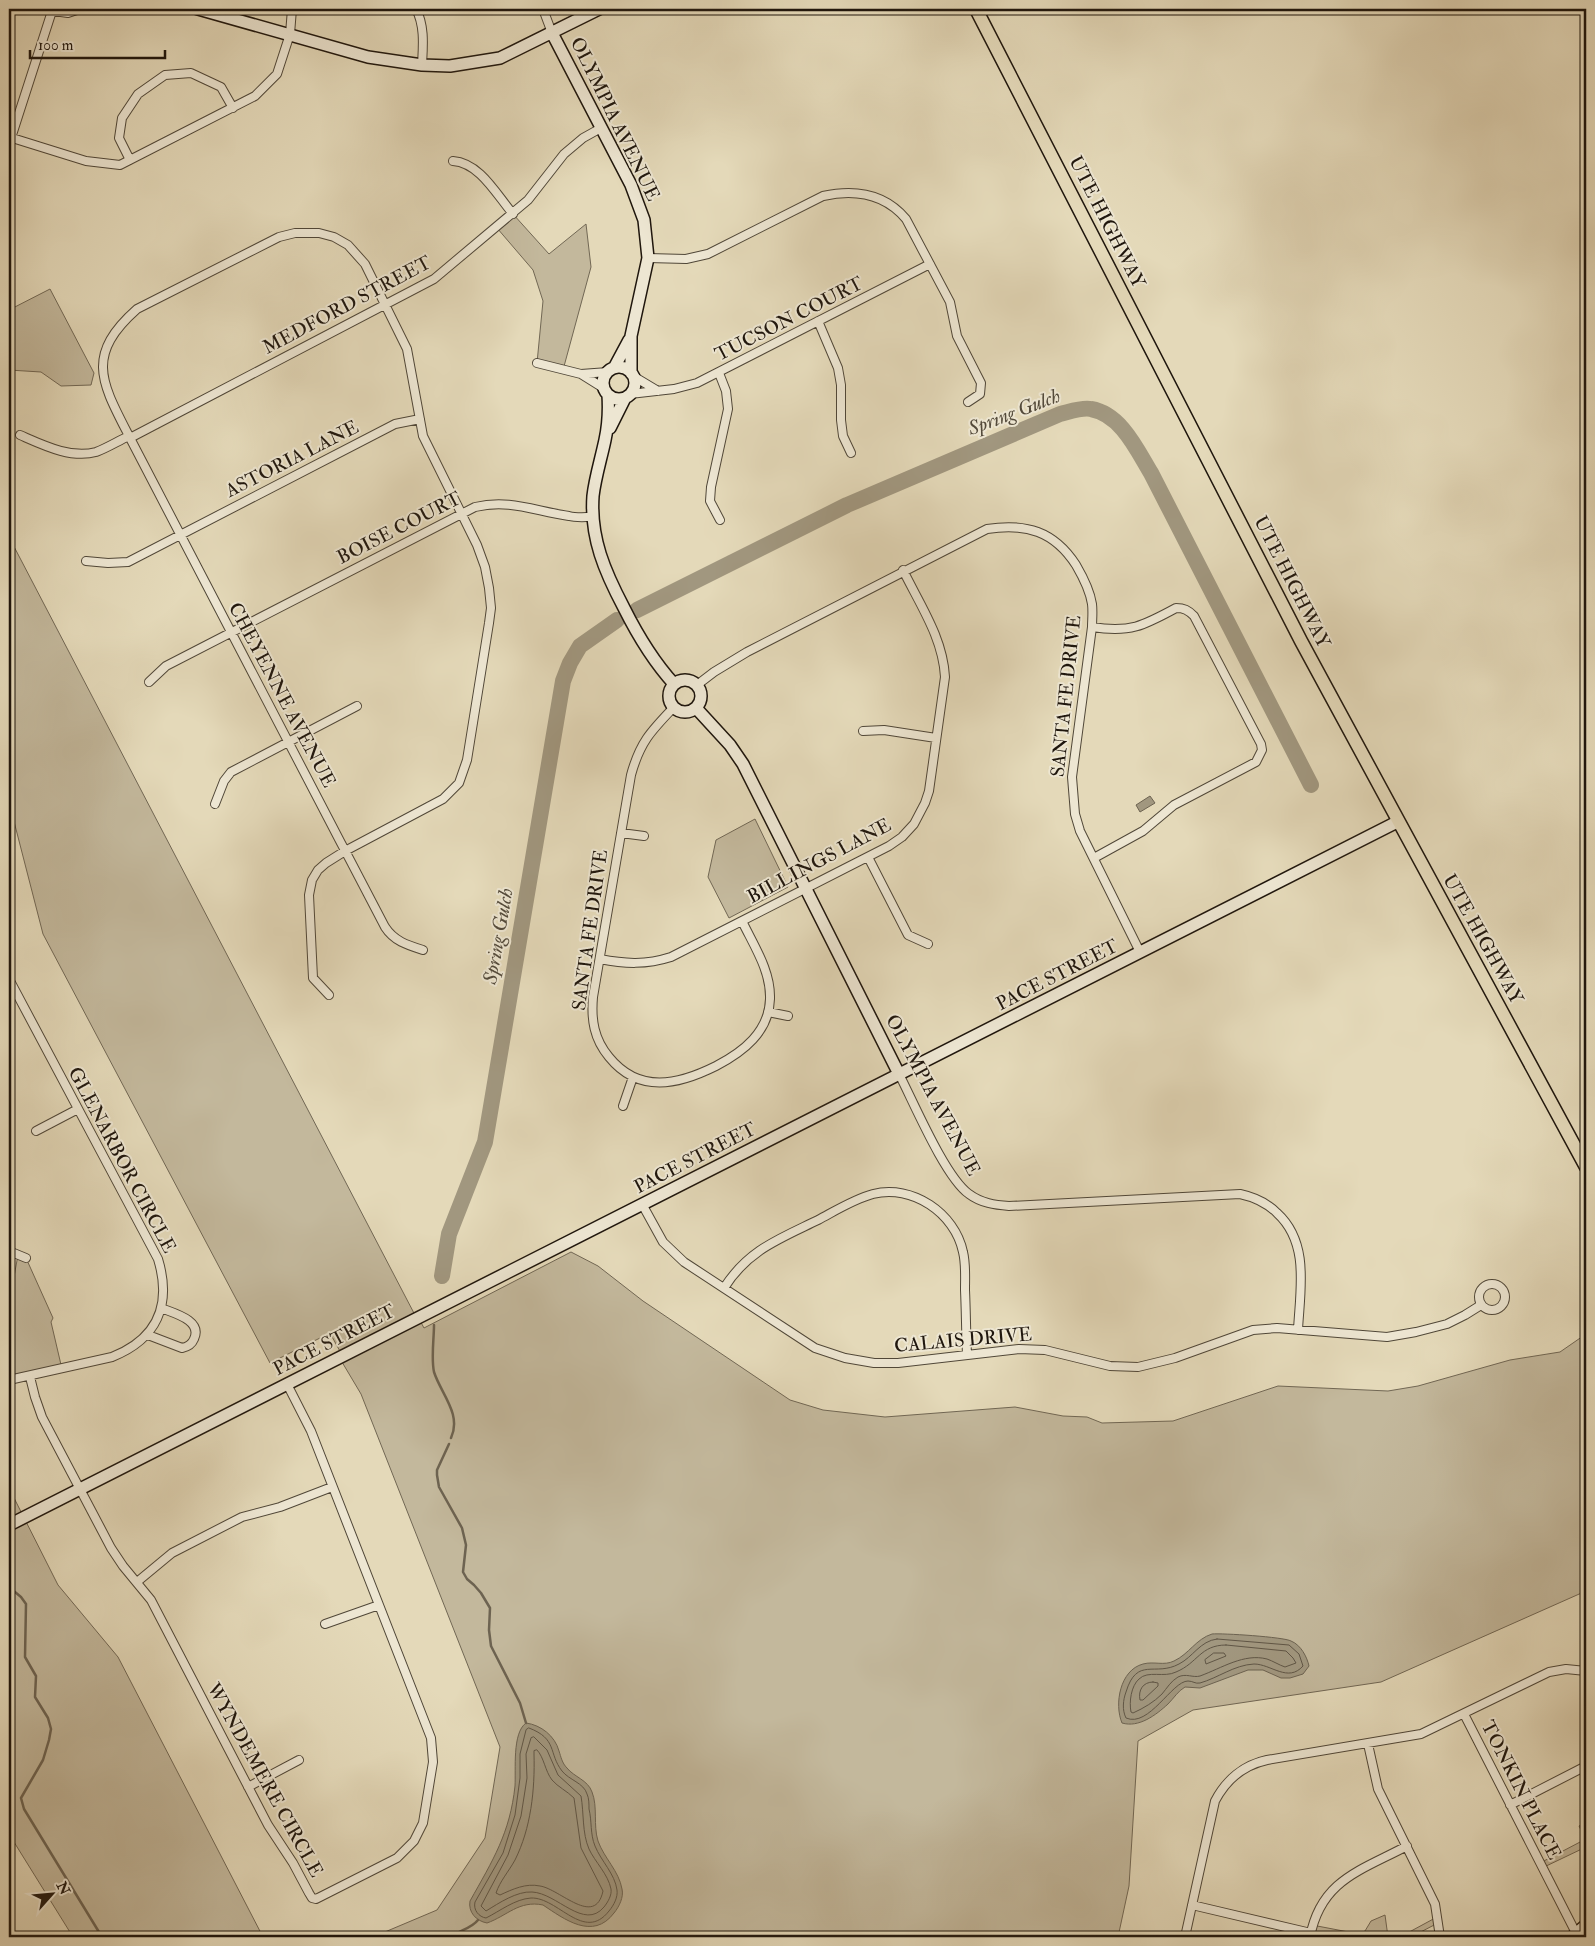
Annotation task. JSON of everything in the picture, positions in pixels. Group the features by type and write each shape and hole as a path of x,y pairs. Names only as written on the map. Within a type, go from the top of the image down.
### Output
{"main road":[{"name":"UTE HIGHWAY","path":"976,9 1301,641 1397,822 1586,1167"}],"street":[{"path":"39,9 68,13 80,9"},
{"path":"198,9 368,57 422,65 450,66 500,58 599,9"},
{"path":"52,10 10,138 86,161 120,165 255,96 277,74 290,34 292,9"},
{"path":"416,9 420,16 423,38 422,65"},
{"name":"OLYMPIA AVENUE","path":"543,9 552,33 639,203 646,232 648,258 631,336 632,375"},
{"path":"130,160 119,138 122,118 138,94 165,75 192,73 221,87 233,108"},
{"name":"MEDFORD STREET","path":"20,435 52,448 86,454 99,451 434,279 528,200 564,154 583,138 601,128"},
{"path":"453,161 463,162 476,169 513,214"},
{"path":"648,258 686,259 708,254 822,196 847,193 870,194 899,210 912,229 950,302 957,336 981,383 980,394 968,402"},
{"name":"CHEYENNE AVENUE","path":"329,996 313,978 310,895 312,880 326,862 345,851 437,803 455,788 465,768 491,608 485,567 477,545 423,436 407,349 365,264 348,245 320,233 307,232 279,236 137,309 121,323 108,344 104,362 105,387 231,633 345,851 390,934 400,942 423,950"},
{"name":"TUCSON COURT","path":"628,396 684,387 719,373 930,264"},
{"path":"818,322 838,368 841,384 843,436 851,453"},
{"name":"OLYMPIA AVENUE","path":"611,370 631,336"},
{"path":"537,363 581,374 623,368 658,391"},
{"path":"605,439 606,392 604,380 611,370"},
{"path":"719,373 726,391 728,409 711,486 710,501 720,520"},
{"path":"581,374 616,399 628,396"},
{"path":"632,375 635,386 618,408 605,439 594,489 592,517 598,551 607,575 640,640 656,664 674,684"},
{"name":"ASTORIA LANE","path":"86,561 128,562 394,424 420,419"},
{"name":"BOISE COURT","path":"149,682 166,666 475,507 492,503 509,504 570,517 592,517"},
{"name":"SANTA FE DRIVE","path":"697,685 747,652 903,570 987,529 1005,526 1020,527 1038,532 1056,542 1067,552 1079,572 1088,590 1092,604 1092,627 1072,778 1074,814 1080,831 1140,952"},
{"name":"BILLINGS LANE","path":"600,958 637,964 671,957 889,846 902,837 920,815 929,790 945,677 944,664 937,638 903,570"},
{"path":"1092,627 1129,630 1148,624 1176,608 1190,612 1261,744 1262,750 1256,762 1174,805 1142,832 1094,858"},
{"path":"687,680 697,685 701,693 701,699 696,708 687,712 674,706 669,694 674,684 687,680"},
{"path":"215,804 224,781 231,772 357,706"},
{"name":"SANTA FE DRIVE","path":"674,706 647,735 636,755 630,775 592,1009 595,1034 601,1046 621,1070 633,1077 649,1081 668,1083 681,1081 740,1052 759,1032 768,1012 770,1000 768,977 742,921"},
{"name":"OLYMPIA AVENUE","path":"696,708 737,755 937,1149 956,1181 969,1194 983,1202 1009,1206 1240,1194 1257,1199 1267,1204 1287,1223 1298,1244 1300,1257 1298,1330"},
{"path":"863,731 884,730 936,738"},
{"name":"PACE STREET","path":"9,1525 1397,822"},
{"path":"621,833 644,836"},
{"path":"868,857 908,935 928,944"},
{"name":"GLENARBOR CIRCLE","path":"9,979 158,1259 164,1285 161,1308 148,1335 137,1345 112,1357 9,1380"},
{"path":"768,1012 788,1016"},
{"path":"623,1106 633,1077"},
{"path":"36,1131 78,1109"},
{"path":"724,1288 739,1267 761,1248 872,1194 900,1193 921,1200 939,1212 954,1228 960,1242 964,1262 967,1355"},
{"name":"CALAIS DRIVE","path":"642,1204 663,1242 684,1262 815,1348 845,1358 874,1363 898,1363 1019,1349 1045,1350 1123,1368 1138,1367 1175,1358 1253,1330 1277,1328 1347,1335 1391,1336 1446,1324 1481,1305"},
{"path":"9,1252 26,1258"},
{"path":"148,1335 182,1348 189,1345 195,1338 196,1330 190,1321 161,1308"},
{"name":"WYNDEMERE CIRCLE","path":"30,1376 34,1397 42,1417 117,1558 151,1600 268,1825 314,1899 397,1858 414,1841 423,1823 433,1762 433,1744 311,1431 287,1384"},
{"path":"136,1582 172,1553 242,1517 280,1507 332,1488"},
{"path":"326,1624 379,1604"},
{"path":"1185,1937 1215,1801 1230,1780 1244,1768 1261,1761 1421,1734 1549,1672 1566,1669 1586,1671"},
{"name":"TONKIN PLACE","path":"1464,1714 1578,1935"},
{"path":"1368,1744 1378,1789 1435,1904 1440,1937"},
{"path":"248,1787 298,1760"},
{"path":"1510,1805 1586,1766"},
{"path":"1192,1906 1310,1935 1321,1905 1333,1890 1357,1872 1406,1846"},
{"path":"1578,1935 1586,1925"}],"shaded area":[{"path":"513,214 549,254 586,224 591,267 563,370 537,363 543,301 533,270 497,228"},
{"path":"50,289 94,373 91,385 61,386 41,372 9,370 9,310"},
{"path":"9,537 416,1317 418,1317 424,1328 571,1252 598,1266 643,1301 790,1400 823,1410 885,1417 1015,1407 1063,1416 1087,1417 1102,1423 1173,1421 1278,1386 1388,1391 1418,1386 1510,1360 1560,1352 1586,1334 1586,1591 1381,1682 1193,1710 1138,1741 1129,1886 1118,1937 373,1937 437,1910 485,1838 500,1747 361,1394 339,1357 342,1355 330,1333 270,1363 43,934 9,802"},
{"path":"755,819 788,887 729,918 708,877 716,840"},
{"path":"18,1255 26,1258 53,1318 51,1322 62,1369 9,1380 9,1304"},
{"path":"9,1488 58,1585 118,1657 263,1937 73,1937 9,1834"},
{"path":"1586,1822 1586,1847 1542,1868 1540,1863 1582,1841 1584,1836 1579,1826"},
{"path":"1385,1915 1388,1937 1319,1937 1310,1935 1312,1925 1359,1934 1365,1931 1371,1921"},
{"path":"1437,1917 1438,1923 1411,1937 1400,1937"}],"water":[{"path":"1150,796 1155,803 1140,812 1136,805"},
{"path":"1212,1634 1266,1637 1291,1641 1298,1645 1309,1666 1303,1674 1290,1678 1281,1678 1263,1670 1248,1670 1200,1688 1185,1687 1168,1704 1147,1720 1135,1724 1122,1723 1119,1707 1121,1689 1124,1680 1135,1667 1143,1664 1174,1661 1184,1655 1201,1639"},
{"path":"526,1723 537,1726 551,1736 565,1766 587,1784 592,1792 595,1804 598,1841 618,1876 622,1892 621,1902 616,1911 606,1921 597,1926 578,1925 543,1905 535,1904 520,1907 487,1923 476,1918 470,1909 470,1901 493,1859 505,1832 513,1803 517,1743 522,1728"}],"waterway":[{"name":"Spring Gulch","path":"637,610 847,505 1060,414 1080,409 1091,409 1102,412 1119,425 1140,454 1311,785"},
{"name":"Spring Gulch","path":"442,1276 449,1234 485,1142 563,681 570,663 580,646 617,620"},
{"path":"434,1325 433,1367 452,1412 454,1429 451,1438"},
{"path":"449,1444 437,1470 439,1487 462,1528 466,1545 463,1572 467,1579 481,1593 490,1608 489,1630 491,1646 520,1703 526,1723"},
{"path":"9,1587 26,1604 25,1657 36,1676 35,1697 48,1718 51,1729 43,1760 21,1798 24,1809 102,1937"},
{"path":"451,1937 478,1920"}]}
